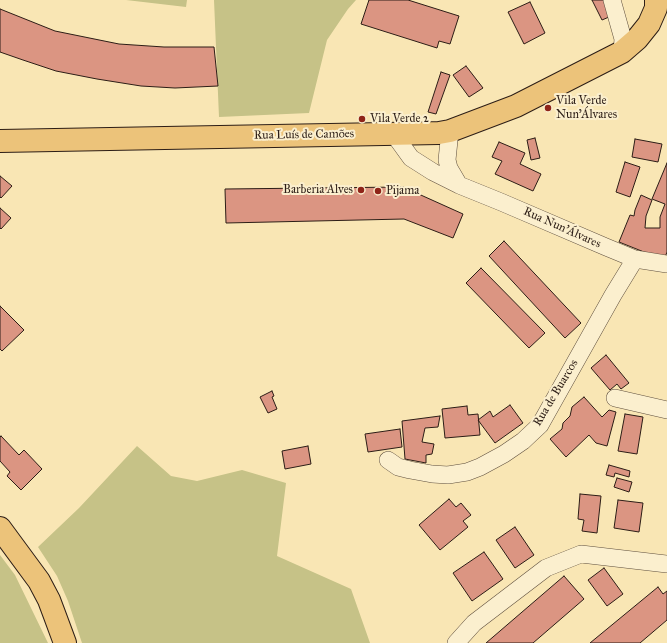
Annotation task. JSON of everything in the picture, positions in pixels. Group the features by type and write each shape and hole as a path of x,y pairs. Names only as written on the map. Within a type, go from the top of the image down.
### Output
{"main road":[{"name":"Rua Luís de Camões","path":"0,141 439,133 450,131 516,106 622,52 637,39 649,24 656,8 656,0"},
{"path":"0,528 39,581 49,600 65,643"}],"street":[{"path":"612,0 623,39 622,52"},
{"path":"450,131 447,160 448,168 459,185"},
{"name":"Rua Nun'Álvares","path":"398,133 398,140 411,158 433,172 459,185 606,247 635,258 667,264"},
{"name":"Rua de Buarcos","path":"388,460 398,467 410,470 448,475 467,472 480,467 504,454 523,441 540,425 635,258"},
{"path":"615,398 667,410"},
{"path":"456,643 474,623 546,568 581,554 667,564"}],"shaded area":[{"path":"126,0 187,0 186,7"},
{"path":"214,0 356,0 327,40 309,113 219,117"},
{"path":"137,446 171,476 197,481 242,470 286,483 277,556 351,589 370,643 82,643 68,601 57,576 38,547 79,508"},
{"path":"0,555 15,575 48,643 0,643"}],"building":[{"path":"369,0 408,0 459,16 450,44 439,41 437,48 361,24"},
{"path":"592,0 609,0 616,14 602,20"},
{"path":"530,2 545,33 524,44 508,12"},
{"path":"0,9 55,31 119,44 164,47 214,47 218,86 175,88 141,86 56,71 0,52"},
{"path":"466,66 483,88 469,97 453,75"},
{"path":"441,72 450,75 436,114 428,112"},
{"path":"535,138 540,158 531,160 527,140"},
{"path":"635,139 662,144 658,162 632,157"},
{"path":"499,142 525,153 520,164 541,174 533,191 495,174 502,161 492,157"},
{"path":"625,162 640,167 630,197 616,192"},
{"path":"667,163 667,252 664,260 619,242 630,215 634,216 641,195 652,200 646,216 645,228 660,228 660,217 665,204 652,199"},
{"path":"0,176 12,186 1,198 0,197"},
{"path":"403,187 463,214 453,238 404,219 226,223 225,189"},
{"path":"0,208 11,218 1,229 0,228"},
{"path":"504,241 581,323 565,338 489,256"},
{"path":"481,268 545,333 529,348 466,283"},
{"path":"0,306 24,330 2,351 0,349"},
{"path":"606,355 629,383 621,389 617,384 610,390 591,368"},
{"path":"272,391 274,396 272,397 277,409 268,413 260,397"},
{"path":"584,397 602,417 609,410 616,412 607,446 596,443 589,435 566,457 550,439 562,429 563,423 570,416 572,407"},
{"path":"510,405 523,423 495,443 478,420 490,411 493,417"},
{"path":"467,406 468,415 478,414 480,435 445,438 442,409"},
{"path":"625,414 643,417 637,454 618,451"},
{"path":"440,416 438,427 425,428 422,442 434,444 432,454 426,455 426,463 405,459 402,421"},
{"path":"400,429 402,447 368,452 365,434"},
{"path":"1,436 19,455 24,450 42,469 21,490 7,476 10,472 0,461"},
{"path":"308,446 311,464 285,469 282,451"},
{"path":"609,465 630,471 629,477 615,473 614,477 606,475"},
{"path":"617,478 632,482 629,492 614,487"},
{"path":"580,494 601,496 597,533 582,531 584,520 578,519"},
{"path":"449,499 456,507 461,503 471,515 463,521 468,527 440,550 419,525"},
{"path":"618,500 643,503 639,532 614,528"},
{"path":"515,527 534,555 515,568 496,540"},
{"path":"484,552 503,579 472,601 453,573"},
{"path":"604,568 623,594 607,606 588,580"},
{"path":"564,576 584,599 533,643 486,643"},
{"path":"658,587 663,594 667,591 667,620 640,643 590,643"}],"place":[{"name":"Vila Verde Nun'Álvares","path":"548,108"},
{"name":"Vila Verde 2","path":"362,119"},
{"name":"Barberia Alves","path":"361,190"},
{"name":"Pijama","path":"378,191"}]}
